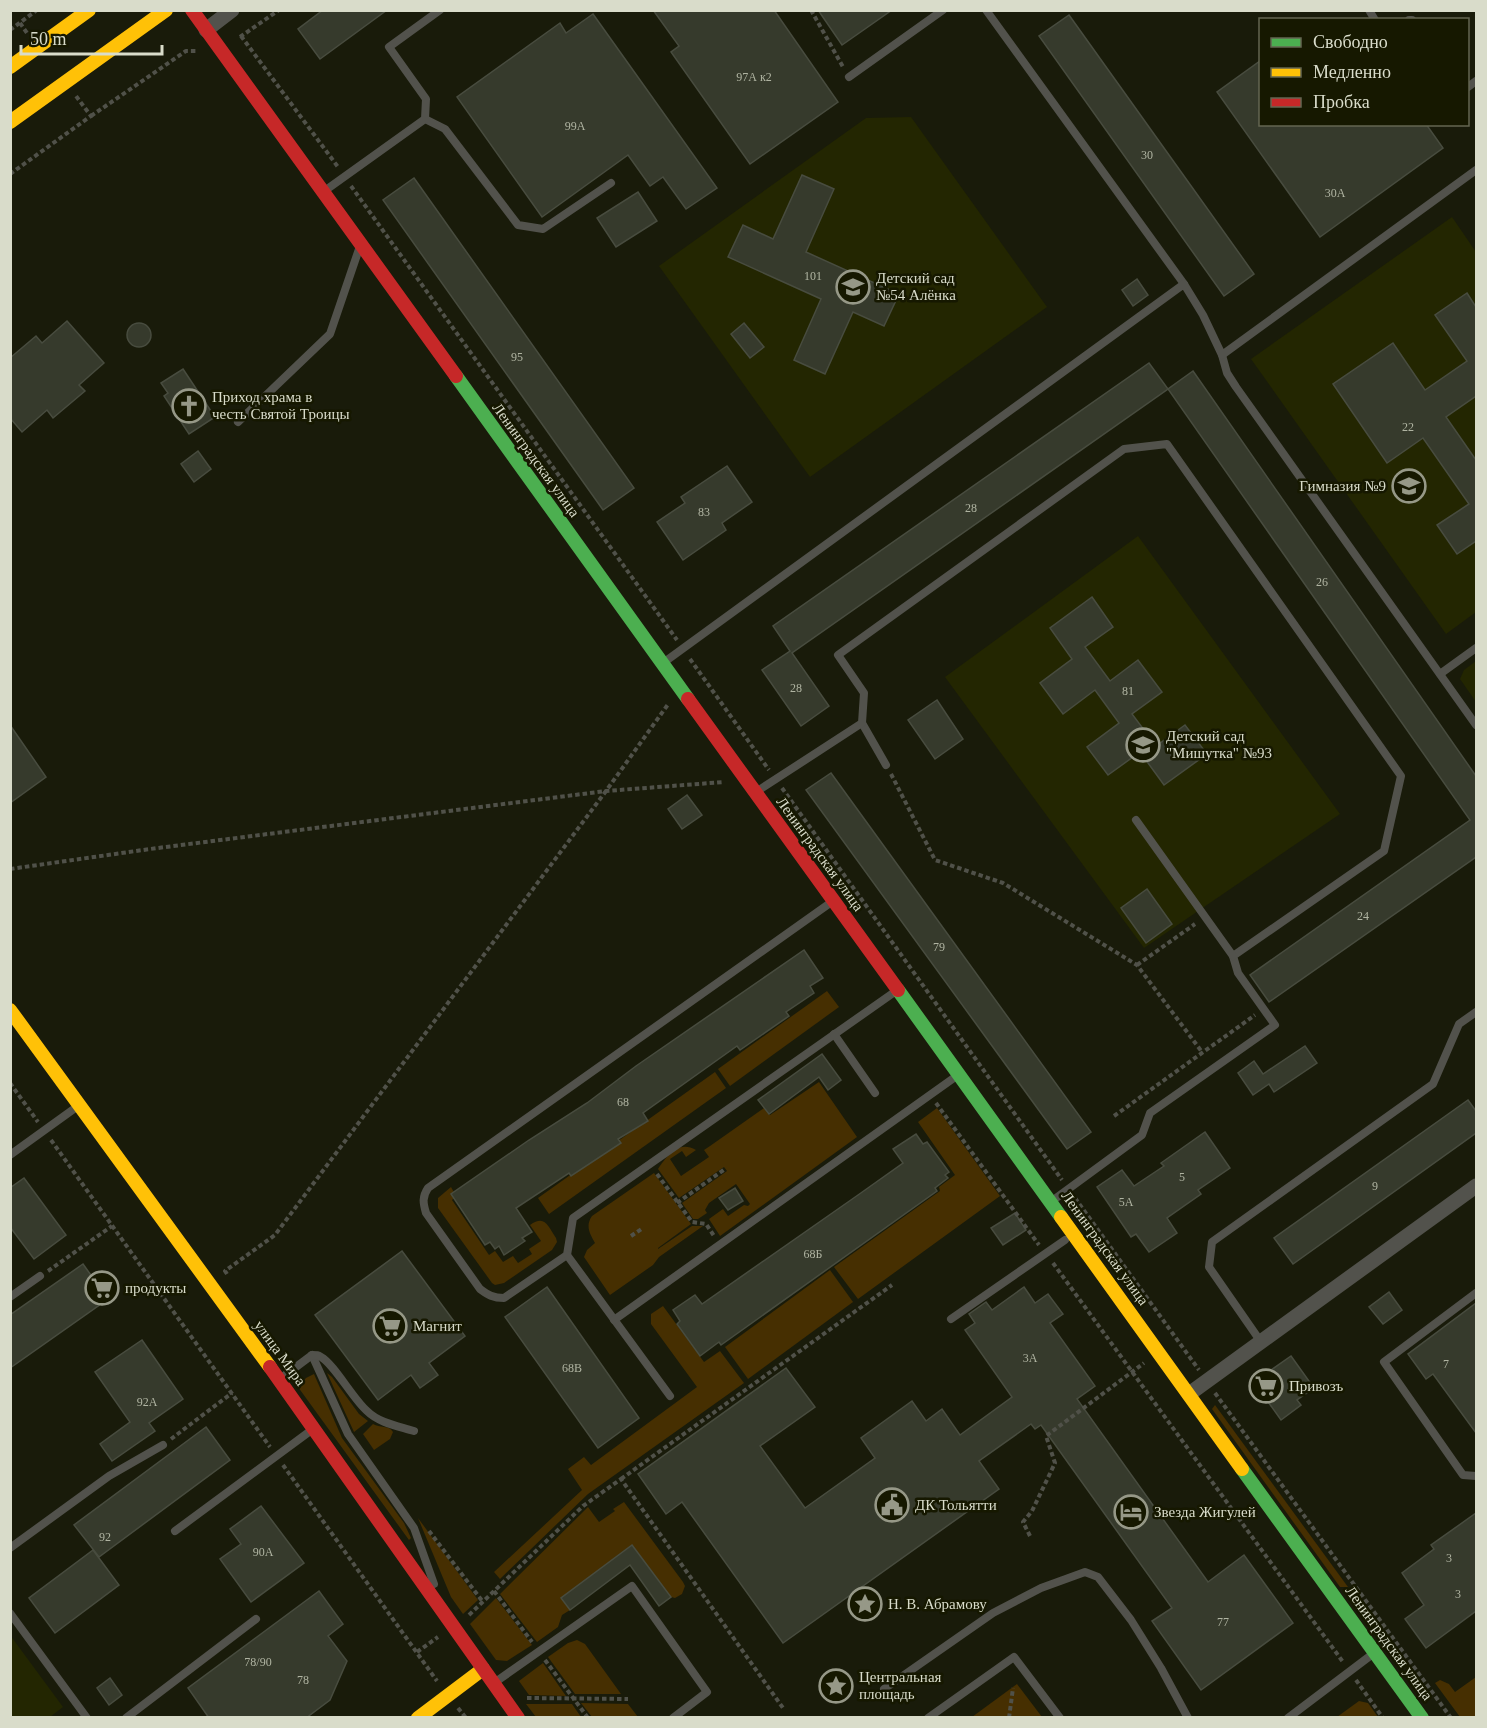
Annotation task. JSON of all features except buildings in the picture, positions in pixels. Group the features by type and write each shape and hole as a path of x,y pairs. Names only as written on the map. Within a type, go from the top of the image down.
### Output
{"street":[{"path":"10,67 89,10"},
{"path":"10,122 166,10"},
{"name":"Ленинградская улица","path":"192,10 1422,1718"},
{"path":"206,30 232,10"},
{"name":"улица Мира","path":"10,1010 314,1428 518,1718"},
{"path":"1189,1394 1476,1186"},
{"path":"418,1718 483,1669"}],"lane":[{"path":"425,119 426,99 389,47 440,10"},
{"path":"849,77 943,10"},
{"path":"986,10 1184,284 1203,315 1222,355 1227,373 1236,387 1476,725"},
{"path":"322,192 425,119"},
{"path":"425,119 445,129 518,225 543,229 611,183"},
{"path":"1222,355 1476,170"},
{"path":"238,422 330,334 361,245"},
{"path":"662,663 1184,284"},
{"path":"886,765 862,723 864,693 838,655 1124,449 1167,444 1401,776 1384,851 1233,956"},
{"path":"1440,674 1476,648"},
{"path":"755,792 862,723"},
{"path":"1051,1202 1142,1135 1150,1113 1275,1025 1238,973 1233,956 1136,820"},
{"path":"567,1255 504,1298 488,1295 480,1289 426,1213 423,1195 428,1188 834,901"},
{"path":"670,1396 567,1255 573,1218 897,990"},
{"path":"1261,1342 1209,1267 1212,1242 1433,1084 1459,1024 1476,1012"},
{"path":"834,1034 875,1093"},
{"path":"614,1320 959,1074"},
{"path":"10,1155 80,1105"},
{"path":"951,1319 1065,1240"},
{"path":"10,1297 40,1276"},
{"path":"1476,1293 1384,1362 1463,1475 1476,1476"},
{"path":"279,1380 312,1355 318,1355 327,1361 368,1413 387,1423 414,1431"},
{"path":"312,1355 348,1434 414,1528 443,1611"},
{"path":"175,1531 314,1428"},
{"path":"10,1548 109,1476 163,1444"},
{"path":"884,1689 993,1613 1041,1588 1085,1572 1098,1577 1131,1620 1188,1718"},
{"path":"494,1684 632,1586 707,1692 673,1718"},
{"path":"10,1613 87,1718"},
{"path":"126,1718 256,1619"},
{"path":"1288,1718 1376,1653"},
{"path":"928,1718 1014,1657 1060,1718"}],"path":[{"path":"10,30 37,10"},
{"path":"92,116 186,51 200,51 210,59 279,10"},
{"path":"811,10 849,77"},
{"path":"242,36 1451,1718"},
{"path":"232,1281 225,1271 275,1235 606,791 680,687"},
{"path":"886,765 935,860 1003,883 1137,965 1202,1052"},
{"path":"10,869 606,791 729,781"},
{"path":"1137,965 1205,917"},
{"path":"1114,1116 1259,1012"},
{"path":"10,1083 466,1718"},
{"path":"930,1095 1134,1371 1383,1718"},
{"path":"650,1164 692,1222 706,1224 720,1244"},
{"path":"677,1203 725,1168"},
{"path":"40,1276 112,1226"},
{"path":"631,1236 643,1228"},
{"path":"417,1652 471,1613 583,1506 892,1285"},
{"path":"1029,1536 1023,1522 1032,1511 1055,1463 1046,1436 1134,1371"},
{"path":"163,1444 232,1393"},
{"path":"621,1479 783,1708"},
{"path":"1009,1718 1013,1688"},
{"path":"523,1698 628,1699"}],"shaded area":[{"name":"Детский сад №54 Алёнка","path":"911,117 1047,307 810,477 659,266 866,118"},
{"name":"Гимназия №9","path":"1452,217 1476,252 1476,612 1446,634 1251,359"},
{"name":"Детский сад \"Мишутка\" №93","path":"1138,536 1340,814 1144,948 945,677"},
{"path":"1476,661 1476,702 1460,679 1464,670"},
{"path":"827,991 839,1007 730,1086 718,1069"},
{"path":"715,1072 726,1088 549,1214 538,1198"},
{"path":"819,1082 857,1137 720,1236 709,1219 723,1209 728,1216 744,1205 750,1204 736,1184 709,1203 705,1210 707,1213 698,1219 693,1219 682,1203 727,1171 724,1167 679,1198 658,1169 669,1155 678,1148 690,1147 696,1150 686,1157 682,1151 670,1159 681,1176 709,1157 704,1150 764,1108 770,1115"},
{"path":"937,1108 1000,1196 858,1299 834,1267 940,1191 939,1187 955,1175 918,1122"},
{"path":"654,1173 691,1224 658,1249 692,1226 703,1226 610,1295 584,1257 587,1250 595,1243 589,1230 590,1220 592,1216"},
{"path":"451,1187 456,1196 452,1200 489,1255 495,1251 503,1262 513,1256 518,1263 532,1254 529,1249 541,1241 530,1225 539,1221 546,1223 557,1242 552,1250 504,1283 495,1285 438,1208 438,1198"},
{"path":"830,1270 853,1302 748,1379 725,1347"},
{"path":"663,1306 704,1362 720,1351 744,1383 588,1494 500,1579 494,1572 582,1490 568,1469 584,1457 591,1465 697,1387 651,1324 651,1314"},
{"path":"327,1373 359,1414 368,1421 354,1432"},
{"path":"314,1374 342,1438 404,1523 411,1538 409,1540 298,1387 306,1378"},
{"path":"1215,1405 1348,1587 1340,1587 1212,1409"},
{"path":"373,1424 389,1428 393,1432 390,1439 374,1450 363,1434"},
{"path":"624,1502 683,1582 685,1586 682,1594 675,1598 671,1597 632,1545 561,1598 570,1610 562,1615 558,1627 537,1642 500,1594 588,1507 599,1522"},
{"path":"418,1518 478,1600 463,1614 451,1597"},
{"path":"496,1598 532,1645 507,1661 496,1660 470,1624"},
{"path":"10,1635 63,1707 50,1717 11,1717"},
{"path":"577,1640 585,1644 621,1694 575,1694 548,1657 568,1643"},
{"path":"543,1663 566,1696 529,1695 519,1681"},
{"path":"1476,1677 1476,1717 1460,1717 1435,1683 1440,1680 1449,1684 1455,1692"},
{"path":"1017,1684 1042,1717 972,1717"},
{"path":"1359,1701 1368,1703 1378,1717 1337,1717"},
{"path":"581,1703 628,1704 638,1717 592,1717"},
{"path":"526,1704 572,1704 581,1717 536,1717"}],"traffic: fast":[{"path":"456,376 688,699"},
{"path":"898,990 1061,1217"},
{"path":"1242,1469 1422,1718"}],"traffic: slow":[{"path":"10,67 89,10"},
{"path":"10,122 166,10"},
{"path":"10,1010 270,1367"},
{"path":"1061,1217 1242,1469"},
{"path":"418,1718 483,1669"}],"traffic: jam":[{"path":"192,10 456,376"},
{"path":"688,699 898,990"},
{"path":"270,1367 518,1718"}],"place":[{"name":"Детский сад №54 Алёнка","path":"853,287"},
{"name":"Приход храма в честь Святой Троицы","path":"189,406"},
{"name":"Гимназия №9","path":"1409,486"},
{"name":"Детский сад \"Мишутка\" №93","path":"1143,745"},
{"name":"продукты","path":"102,1288"},
{"name":"Магнит","path":"390,1326"},
{"name":"Привозъ","path":"1266,1386"},
{"name":"ДК Тольятти","path":"892,1505"},
{"name":"Звезда Жигулей","path":"1131,1512"},
{"name":"Н. В. Абрамову","path":"865,1604"},
{"name":"Центральная площадь","path":"836,1686"}]}
